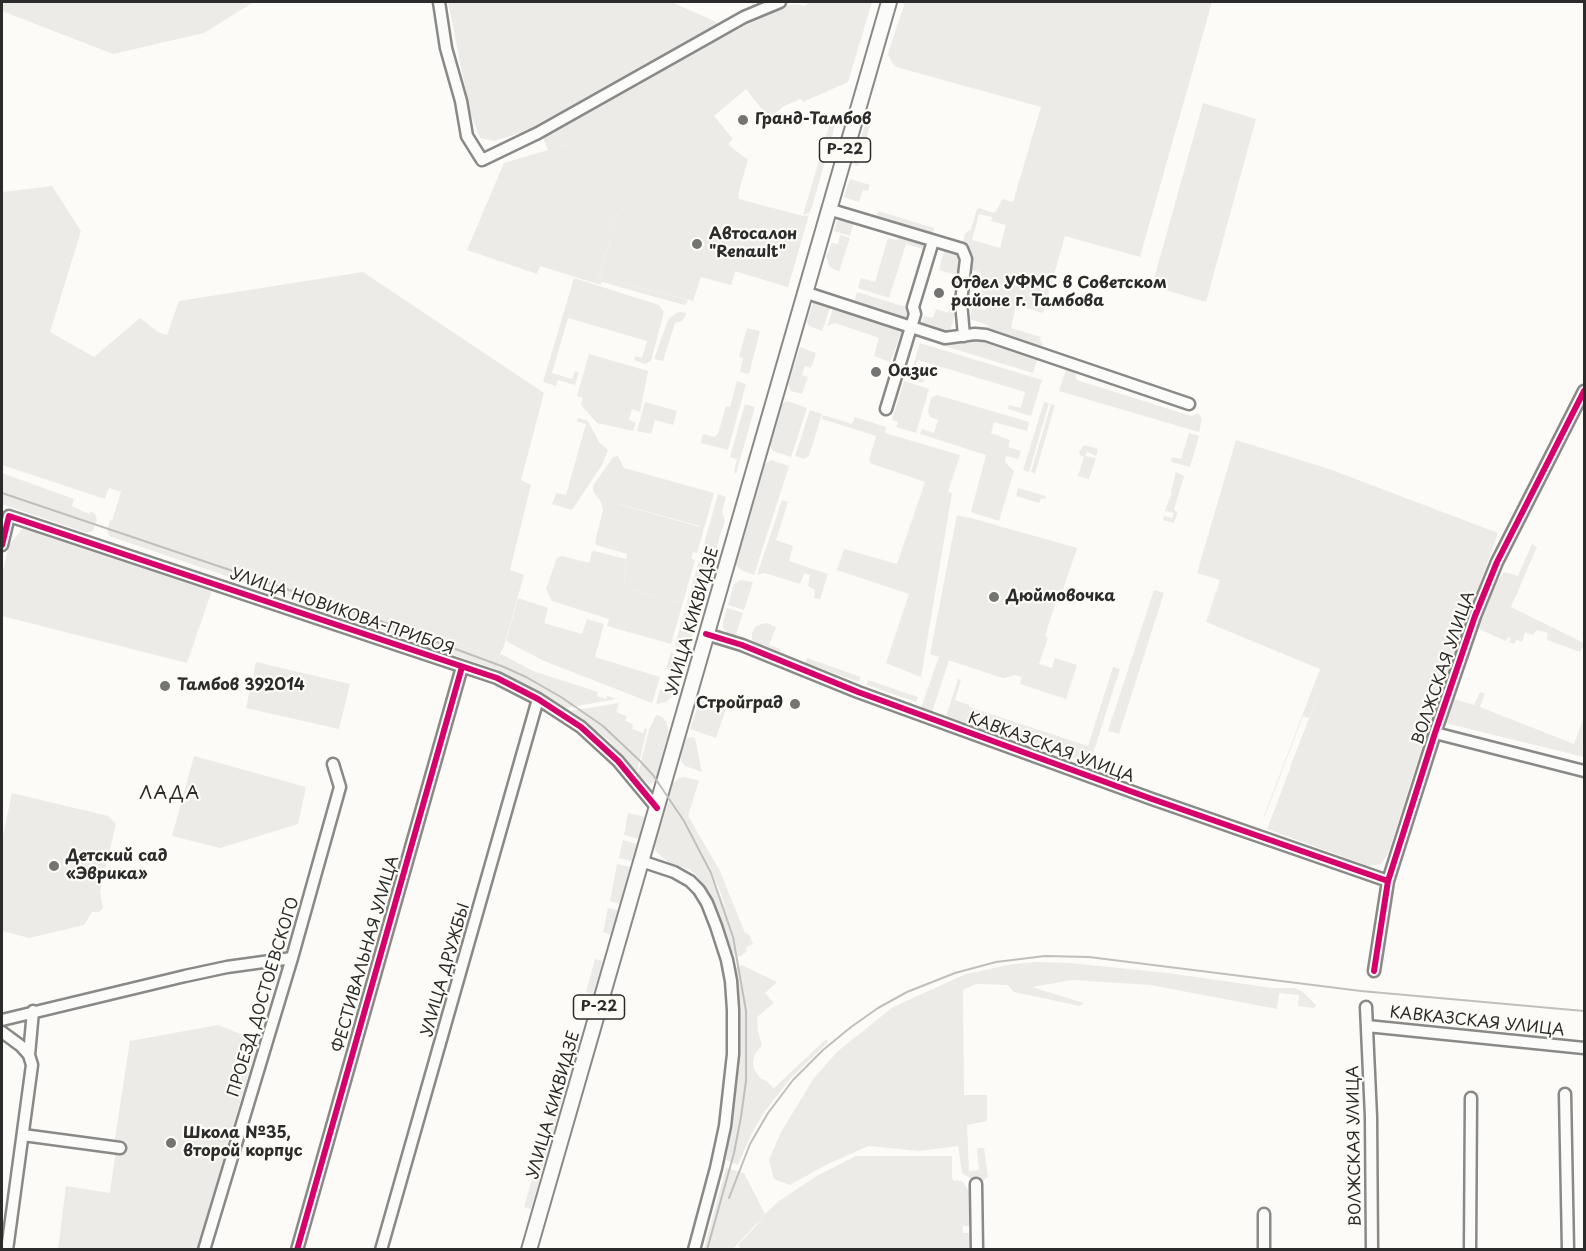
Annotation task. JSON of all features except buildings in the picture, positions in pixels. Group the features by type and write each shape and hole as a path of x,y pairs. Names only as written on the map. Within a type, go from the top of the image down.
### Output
{"main road":[{"name":"УЛИЦА КИКВИДЗЕ","path":"529,1250 889,2"}],"street":[{"path":"439,2 446,48 461,101 467,136 482,159 538,134 744,17 780,2"},
{"path":"828,210 960,248 965,255 966,266 961,302 964,336"},
{"path":"886,409 915,314 913,307 933,241"},
{"path":"804,292 945,338 986,335 1189,404"},
{"name":"ВОЛЖСКАЯ УЛИЦА","path":"1374,970 1388,881 1475,616 1497,562 1584,391"},
{"name":"УЛИЦА НОВИКОВА-ПРИБОЯ","path":"2,545 9,516 497,678 559,711 602,745 657,808"},
{"name":"КАВКАЗСКАЯ УЛИЦА","path":"706,634 742,645 869,696 1152,799 1388,881"},
{"name":"ФЕСТИВАЛЬНАЯ УЛИЦА","path":"297,1250 462,667"},
{"name":"УЛИЦА ДРУЖБЫ","path":"381,1250 538,699"},
{"path":"1435,733 1584,771"},
{"name":"ПРОЕЗД ДОСТОЕВСКОГО","path":"204,1250 292,958 340,787 333,764"},
{"path":"641,861 679,874 699,890 716,926 731,981 734,1010 734,1054 725,1126 694,1250"},
{"path":"2,1020 227,967 292,958"},
{"name":"ВОЛЖСКАЯ УЛИЦА","path":"1366,1007 1371,1117 1372,1250"},
{"path":"7,1250 32,1065 29,1055 33,1011"},
{"name":"КАВКАЗСКАЯ УЛИЦА","path":"1367,1026 1584,1048"},
{"path":"2,1032 29,1055"},
{"path":"1565,1094 1568,1250"},
{"path":"1470,1250 1471,1098"},
{"path":"23,1135 120,1148"},
{"path":"976,1184 977,1250"},
{"path":"1264,1214 1264,1250"}],"shaded area":[{"path":"2,2 254,2 204,33 113,54 2,11"},
{"path":"448,2 671,2 721,24 537,128 494,141 480,138 470,112"},
{"path":"811,2 872,2 848,82 803,102 801,99 784,106 769,118 746,89 714,116 733,139 728,144 731,147 617,213 600,277 688,300 687,303 684,305 602,282 598,274 609,241 607,233 620,191 636,164 565,145 548,150 543,138 721,38 786,5 804,6"},
{"path":"905,2 1212,2 1140,257 1065,236 1043,313 1016,305 1011,328 1041,337 1043,344 1041,346 987,329 988,325 969,319 973,307 986,310 990,298 980,295 984,280 979,272 969,267 971,249 962,246 965,234 971,229 977,209 993,213 996,212 1002,199 1013,202 1041,107 896,67 888,55","holes":["979,214 992,217 991,221 1006,225 1000,248 972,240"]},
{"path":"1203,103 1256,119 1206,302 1152,286"},
{"path":"833,113 838,115 812,207 809,213 803,215"},
{"path":"868,114 873,116 858,166 856,166 853,164"},
{"path":"565,145 637,164 620,191 607,233 609,241 598,274 601,285 540,266 537,274 467,250 504,163"},
{"path":"731,147 748,160 738,194 739,199 803,216 809,215 788,287 735,271 731,285 701,277 693,301 600,277 617,213"},
{"path":"850,179 870,185 868,191 863,190 859,202 844,197"},
{"path":"52,186 81,231 50,332 94,357 140,318 158,332 167,335 179,301 363,272 544,393 521,480 531,485 510,570 524,575 504,646 498,658 317,591 112,521 121,492 109,488 105,499 2,465 2,192"},
{"path":"746,210 805,227 788,287 735,271 731,285 725,283"},
{"path":"878,211 934,228 932,237 876,221"},
{"path":"843,219 854,223 850,236 834,231 837,221"},
{"path":"840,235 850,238 839,272 830,267 826,257 832,243 838,244"},
{"path":"898,237 924,245 923,249 906,244 889,298 858,288 861,278 875,282 888,238 897,240"},
{"path":"945,247 962,253 959,276 939,270"},
{"path":"574,278 659,305 664,312 651,361 645,364 634,360 635,356 642,358 647,341 568,318 552,373 572,379 575,371 579,372 575,385 558,380 556,386 543,382"},
{"path":"857,292 909,308 904,322 853,306"},
{"path":"813,302 831,305 822,331 809,326 807,322"},
{"path":"951,303 958,305 949,334 920,328 924,316 933,318 936,309 948,313"},
{"path":"834,306 903,329 890,362 874,356 879,338 835,323 827,326"},
{"path":"680,312 687,313 682,321 675,323 663,361 654,359 668,320"},
{"path":"747,328 760,331 749,374 740,372 743,358 739,357"},
{"path":"922,334 950,343 982,337 1039,354 1033,373 921,339"},
{"path":"920,343 1042,380 1031,416 1008,409 1009,405 1021,408 1025,392 918,360 912,375 924,379 923,383 909,379"},
{"path":"800,347 816,353 811,368 805,366 802,375 808,377 802,394 791,391 788,384"},
{"path":"589,354 648,371 640,412 632,409 629,420 636,423 633,431 597,423 581,405 583,398 577,396"},
{"path":"1066,370 1075,373 1077,380 1191,416 1198,413 1202,419 1199,432 1059,391"},
{"path":"737,381 746,384 728,450 701,443 703,434 714,437 718,434 726,406 730,407"},
{"path":"904,381 929,389 916,433 896,427 898,422 892,420"},
{"path":"937,395 1029,422 1027,431 994,422 991,433 1010,440 1008,447 1021,451 1018,459 1006,456 1005,462 1014,471 999,521 971,512 986,455 920,434 922,429 934,433 938,420 930,417 928,411 931,398"},
{"path":"787,401 807,408 791,457 773,451 770,446 781,404"},
{"path":"645,402 677,411 673,425 655,420 651,434 637,431"},
{"path":"1044,402 1049,403 1029,472 1023,470"},
{"path":"745,404 755,407 736,474 734,472 737,459 730,457"},
{"path":"1051,404 1055,405 1035,474 1031,472"},
{"path":"810,410 822,414 809,456 804,459 795,456"},
{"path":"823,415 852,424 855,417 886,427 885,433 960,455 948,492 952,493 921,677 886,663 909,594 837,570 844,549 897,564 925,482 870,463 876,436 822,419"},
{"path":"579,418 588,421 599,442 608,450 602,465 572,510 552,504 556,493 566,495 586,424 576,421"},
{"path":"1189,433 1199,436 1190,467 1171,462 1172,457 1181,459"},
{"path":"1236,440 1329,469 1498,533 1428,731 1422,733 1395,722 1393,717 1396,711 1350,693 1319,693 1309,718 1303,716 1265,816 1320,669 1206,622 1220,580 1197,573"},
{"path":"1084,445 1098,449 1096,456 1087,452 1085,456 1096,458 1089,479 1078,476 1084,457 1079,452"},
{"path":"618,456 624,468 714,493 697,553 693,552 700,526 619,504 607,545 627,551 627,554 596,545 603,510 601,502 593,491 594,484 613,457"},
{"path":"771,460 789,466 754,575 741,570 735,564 764,465"},
{"path":"1176,472 1184,476 1174,510 1178,512 1174,523 1163,520 1164,516 1172,518 1174,513 1165,511"},
{"path":"2,473 74,499 72,506 89,514 91,511 95,514 97,520 93,531 87,533 2,504"},
{"path":"1018,488 1046,496 1045,499 1041,498 1039,503 1016,496"},
{"path":"718,494 726,497 722,512 725,520 715,553 709,557 701,555"},
{"path":"782,500 788,502 776,540 793,546 789,561 828,574 820,599 814,598 815,590 808,586 810,575 804,573 800,584 765,573 757,575"},
{"path":"618,504 700,527 679,603 624,588 627,551 607,545"},
{"name":"Дюймовочка","path":"957,515 1077,548 1060,598 1047,596 1022,677 1014,675 1003,678 930,654"},
{"path":"967,517 1077,548 1060,598 1057,598 1045,636 1048,638 1039,664 1052,668 1055,658 1077,665 1066,699 1020,684 1034,637 1030,635 1036,627 1027,624 1025,629 1018,627 1015,621 1031,568 1043,572 1040,580 1047,582 1051,570 1056,572 1059,563 1055,570 1050,568 1049,571 1037,567 1042,551 1049,553 1050,551 1041,548 1035,567 1032,566 1038,547 1031,545 1030,547 1035,549 1030,565 1010,558 1015,544 1021,546 1014,541 1008,558 1005,557 1011,541 1003,538 1002,540 1007,542 1002,556 982,549 986,536 992,537 985,534 980,548 972,546 977,531 972,530 975,533 971,545 966,544 965,548 957,546"},
{"path":"110,520 317,591 498,658 501,654 533,671 598,692 597,696 617,699 565,708 495,669 276,594 277,591 262,586 261,588 109,536 107,530"},
{"path":"25,526 185,578 212,590 187,663 2,616 2,575 9,545"},
{"path":"1532,544 1537,547 1511,607 1584,643 1580,652 1547,640 1548,633 1537,630 1533,635 1525,632 1522,642 1516,640 1514,644 1509,642 1511,638 1508,637 1506,641 1479,629 1479,623 1496,581 1505,572 1518,576"},
{"path":"594,551 626,559 624,588 679,603 691,558 695,560 671,644 607,626 609,619 552,601 546,589 557,558 562,556 589,563"},
{"path":"699,561 710,565 710,571 690,642 679,647 675,645"},
{"path":"741,580 753,582 744,610 728,605 734,584"},
{"path":"1154,590 1164,593 1119,734 1108,731"},
{"path":"518,598 548,608 544,623 582,634 587,619 604,624 595,657 660,677 652,703 544,661 506,641"},
{"path":"727,608 743,613 735,637 728,635 723,627"},
{"path":"767,623 776,627 769,645 781,649 780,654 756,645 752,639 755,627"},
{"path":"944,642 961,647 958,656 966,659 969,649 984,654 981,664 988,666 992,657 1006,661 1004,670 1011,673 1014,664 1018,665 1014,675 1003,678 949,660 932,712 921,708"},
{"path":"671,652 680,657 681,669 673,696 666,702 656,704 660,689 673,693 679,673 666,669"},
{"path":"807,658 861,677 859,682 805,663"},
{"path":"256,662 350,684 339,729 246,708"},
{"path":"1113,667 1120,669 1090,763 946,716 958,679 961,680 955,700 969,707 1088,746"},
{"path":"868,680 918,697 916,702 867,685"},
{"path":"1380,692 1422,709 1384,804 1290,767 1319,693"},
{"path":"1480,692 1485,694 1480,707 1574,744 1584,717 1584,757 1443,721 1448,697 1474,705"},
{"path":"700,700 726,709 716,738 690,729"},
{"path":"619,703 616,712 627,716 625,721 633,724 632,729 643,733 645,728 647,729 637,772 607,739 570,711"},
{"path":"656,715 665,720 669,731 657,776 654,782 649,784 638,774 649,730"},
{"path":"1304,732 1344,747 1348,751 1337,781 1328,777 1336,755 1310,746 1304,760 1310,762 1308,771 1384,804 1411,735 1424,741 1388,854 1381,864 1368,866 1267,829"},
{"path":"695,738 702,772 685,766 681,761 686,739"},
{"path":"1364,745 1373,748 1357,787 1347,782 1346,776 1357,748"},
{"name":"Детский сад «Эврика»","path":"194,756 306,787 298,824 220,848 172,836"},
{"path":"685,777 699,781 688,816 720,871 745,933 749,934 753,944 747,947 746,952 741,956 738,956 720,891 706,860 686,822 669,797 673,783"},
{"name":"Детский сад «Эврика»","path":"12,793 108,816 116,824 100,892 103,908 99,912 92,912 84,925 29,938 2,931 2,840"},
{"path":"669,797 686,822 706,860 728,915 738,956 705,861"},
{"path":"669,799 705,861 726,916 736,955 731,951 715,907 697,876 689,869 672,865 655,851 655,843"},
{"path":"628,813 645,817 639,839 624,835"},
{"path":"623,840 637,844 632,861 619,858"},
{"path":"617,864 630,867 620,904 610,901"},
{"path":"608,908 618,910 611,935 603,932"},
{"path":"595,959 603,961 593,994 586,992"},
{"path":"1070,963 1168,973 1272,988 1294,988 1302,991 1316,1005 1314,1008 1298,1006 1299,995 1279,993 1277,1009 1151,985 1072,980 1032,987 1084,1003 1080,1006 1014,992 1008,985 976,984 963,990 964,1095 987,1095 987,1121 967,1125 969,1171 979,1170 977,1151 978,1148 984,1148 988,1177 981,1182 962,1173 958,1146 919,1151 868,1146 790,1185 774,1179 769,1160 781,1132 814,1078 838,1051 893,1007 966,974 1013,964"},
{"path":"742,965 777,982 765,993 774,1003 757,1017 762,1045 755,1054 753,1062 754,1069 761,1079 774,1088 826,1039 828,1042 790,1079 765,1111 738,1165 726,1160 739,1062 733,968"},
{"name":"Школа №35, второй корпус","path":"218,1025 258,1041 197,1249 58,1250 66,1186 110,1193 115,1156 113,1151 130,1041"},
{"path":"192,1044 211,1050 216,1061 203,1148 197,1161 190,1164 174,1164 160,1161 152,1155 152,1138 166,1051 177,1045"},
{"path":"559,1085 566,1087 531,1209 524,1207"},
{"path":"856,1156 952,1156 952,1178 962,1193 963,1249 743,1250 738,1245 779,1201 817,1176"},
{"path":"855,1157 855,1168 792,1195 756,1224 733,1249 704,1249 726,1168 744,1173 765,1214 779,1201 817,1176"},
{"path":"954,1181 963,1182 969,1191 971,1226 917,1225 917,1219 938,1219 937,1185 948,1182 949,1187 957,1187"},
{"path":"794,1204 795,1224 821,1225 779,1225 778,1216 781,1210 786,1205"},
{"path":"971,1233 972,1249 909,1249 910,1246 942,1242 943,1235"}],"railway":[{"path":"2,493 372,618 504,667 561,697 603,726 640,761 653,775 684,821 711,873 733,937 746,1011 746,1081 741,1117 734,1153 707,1250"},
{"path":"729,1198 750,1144 768,1113 793,1080 823,1050 878,1008 907,992 955,973 996,962 1045,956 1089,957 1361,991 1584,1011"}],"cycle path":[{"path":"1374,971 1388,881 1475,616 1497,562 1584,391"},
{"path":"2,545 9,516 497,678 538,699 581,727 618,761 657,808"},
{"path":"706,634 742,645 858,692 1152,799 1388,881"},
{"path":"297,1250 462,667"}],"place":[{"name":"Гранд-Тамбов","path":"743,120"},
{"name":"Автосалон \"Renault\"","path":"697,244"},
{"name":"Отдел УФМС в Советском районе г. Тамбова","path":"939,293"},
{"name":"Оазис","path":"876,372"},
{"name":"Дюймовочка","path":"994,597"},
{"name":"Тамбов 392014","path":"165,686"},
{"name":"Стройград","path":"795,704"},
{"name":"Детский сад «Эврика»","path":"54,866"},
{"name":"Школа №35, второй корпус","path":"171,1143"}],"district":[{"name":"ЛАДА","path":"170,794"}]}
